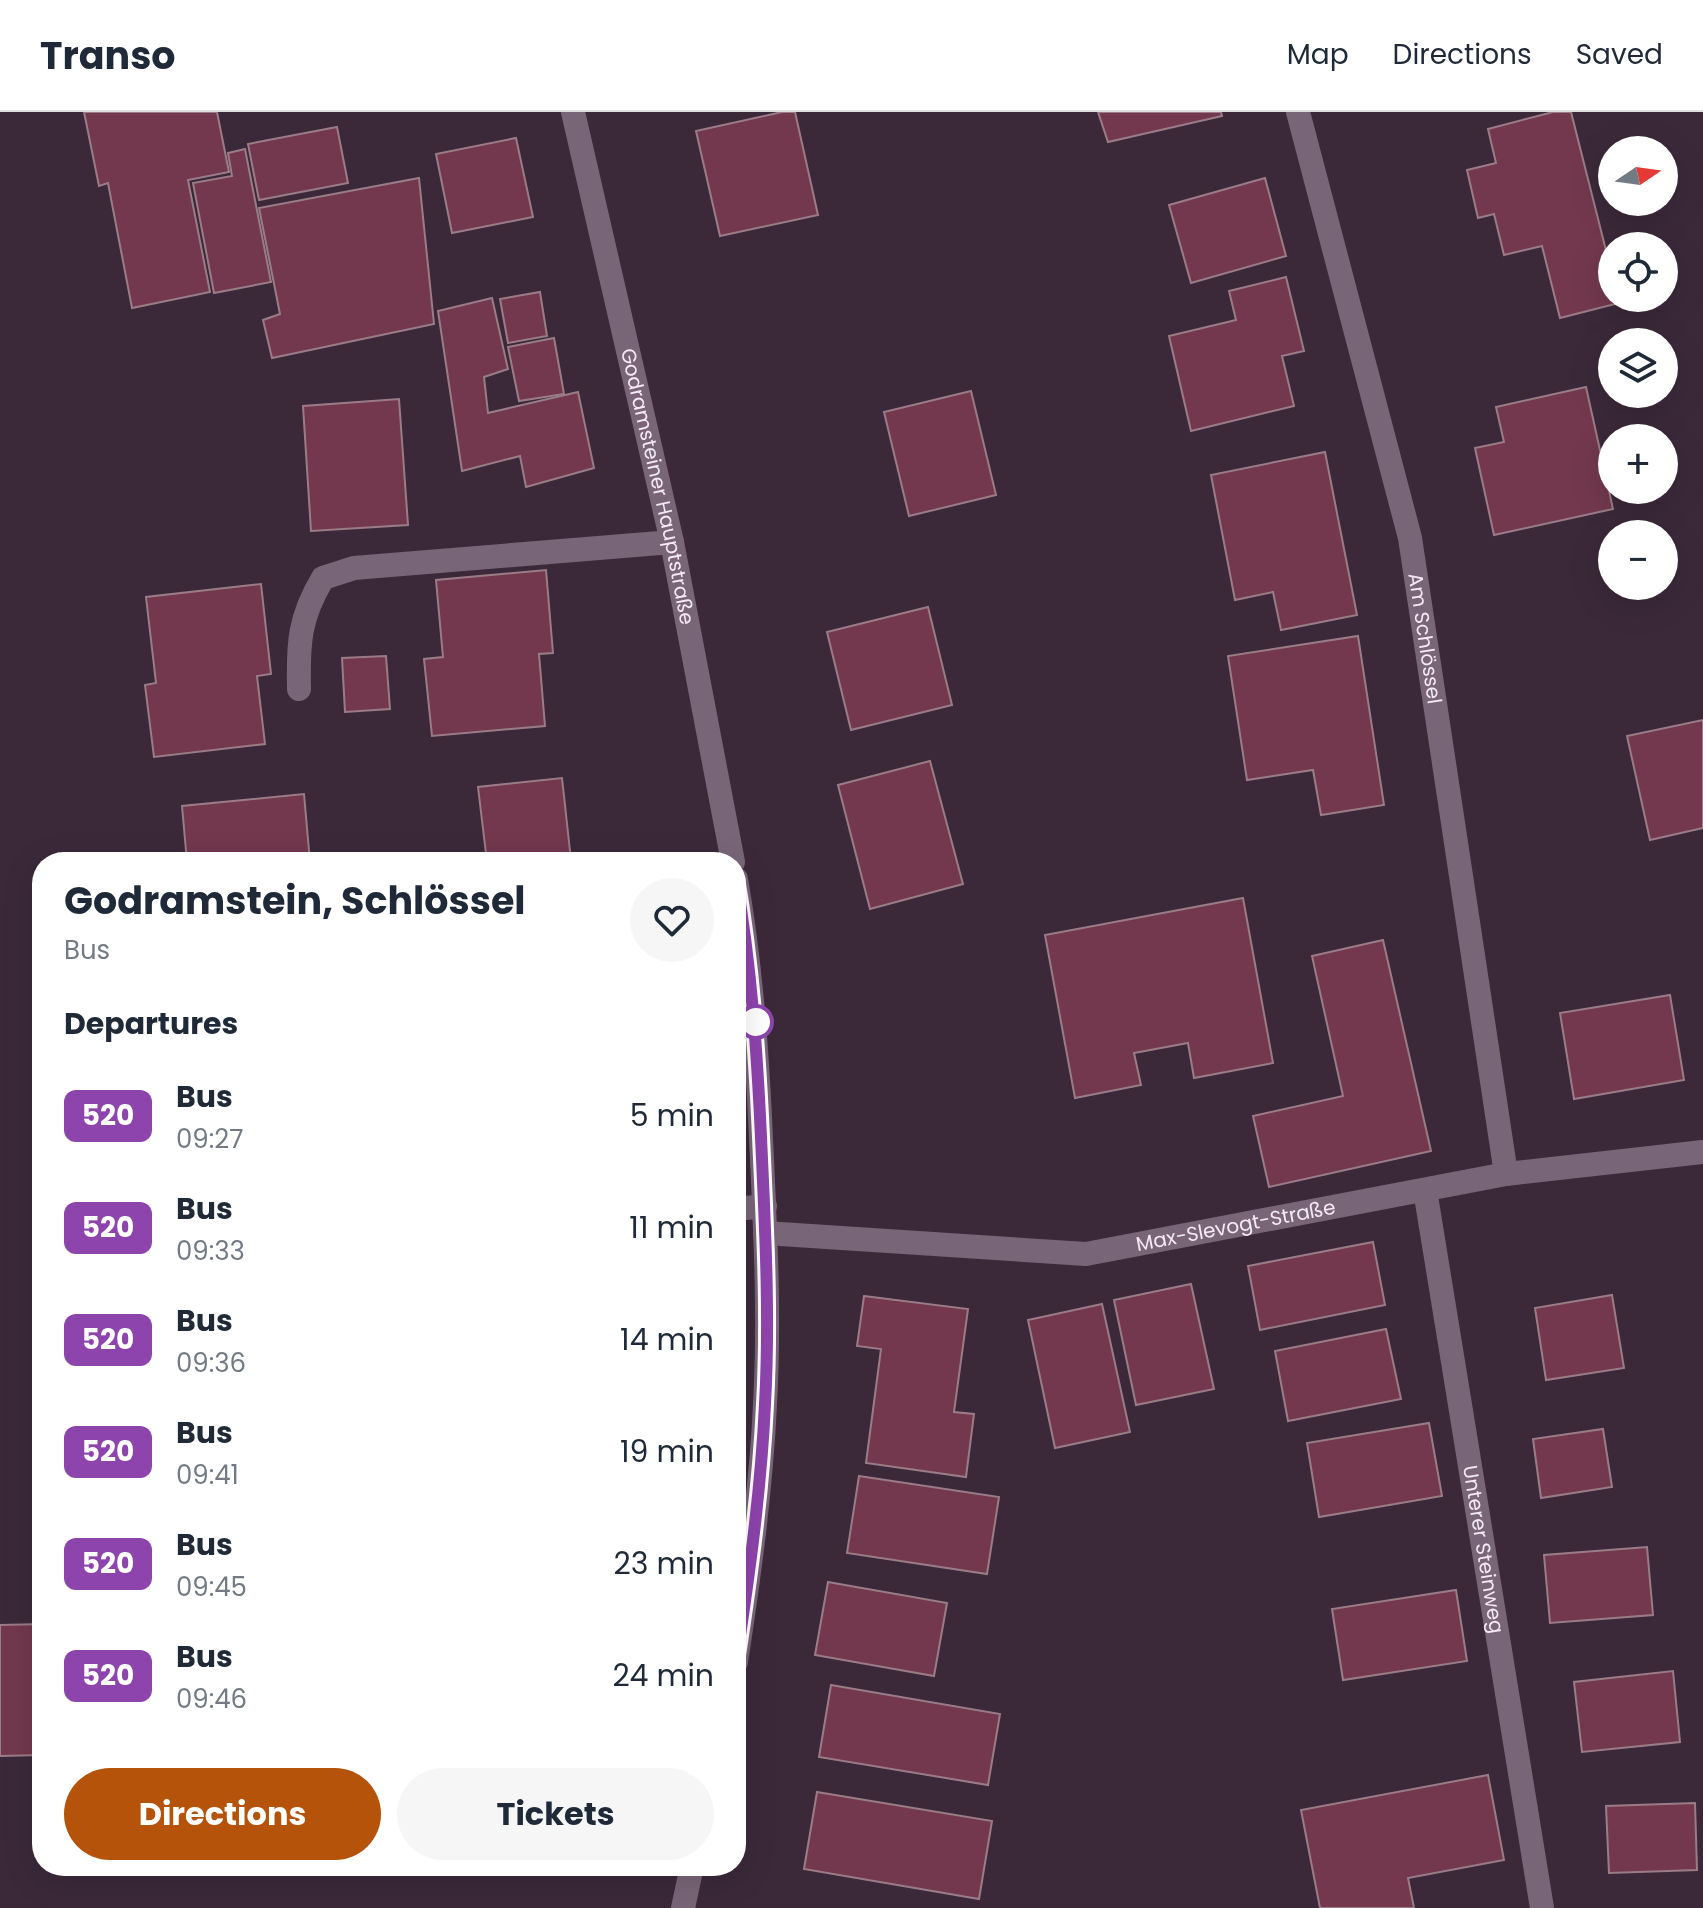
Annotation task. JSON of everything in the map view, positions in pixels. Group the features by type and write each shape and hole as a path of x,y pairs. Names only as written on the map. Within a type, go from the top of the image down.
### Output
{"street":[{"name":"Godramsteiner Hauptstraße","path":"573,112 672,542 731,852"},
{"name":"Am Schlössel","path":"1298,112 1410,538 1506,1174"},
{"path":"299,689 298,644 308,603 323,578 354,568 672,542"},
{"path":"746,966 756,1025 765,1206 765,1403 746,1537"},
{"name":"Max-Slevogt-Straße","path":"765,1233 1086,1254 1506,1174 1703,1152"},
{"name":"Unterer Steinweg","path":"1425,1190 1542,1908"},
{"path":"746,1208 765,1206"},
{"path":"683,1908 690,1876"}],"building":[{"path":"84,112 217,112 229,172 188,180 210,292 132,308 108,183 99,186"},
{"path":"782,112 795,112 818,215 720,236 696,131"},
{"path":"1098,112 1221,112 1222,116 1108,142"},
{"path":"1553,112 1571,112 1601,232 1598,232 1598,308 1560,318 1542,246 1504,255 1494,214 1478,218 1467,170 1496,163 1488,129"},
{"path":"337,127 348,183 259,200 248,144"},
{"path":"516,138 533,217 452,233 436,154"},
{"path":"245,149 271,282 214,293 193,183 232,176 228,153"},
{"path":"419,178 434,324 272,358 263,320 280,314 259,208"},
{"path":"1265,178 1286,256 1191,283 1169,205"},
{"path":"1286,277 1304,351 1282,356 1294,406 1191,431 1169,336 1236,320 1229,291"},
{"path":"540,292 547,336 508,343 500,299"},
{"path":"492,298 508,369 484,377 488,413 578,392 594,468 526,487 520,456 462,471 438,311"},
{"path":"554,338 564,394 519,401 508,347"},
{"path":"1586,387 1598,441 1598,504 1612,504 1613,509 1494,535 1475,448 1504,442 1496,407"},
{"path":"971,391 996,495 909,516 884,412"},
{"path":"399,399 408,525 311,531 303,406"},
{"path":"1325,452 1357,615 1281,630 1273,592 1235,600 1211,475"},
{"path":"546,570 553,653 539,654 545,726 432,736 424,659 443,657 436,580"},
{"path":"261,584 271,674 257,676 265,744 154,757 145,685 156,683 146,597"},
{"path":"928,607 952,705 851,730 827,632"},
{"path":"1358,636 1384,805 1321,815 1313,770 1247,780 1228,656"},
{"path":"386,656 390,709 345,712 342,658"},
{"path":"1703,720 1703,828 1650,840 1627,736"},
{"path":"930,761 963,884 870,909 838,785"},
{"path":"562,778 570,852 486,852 478,787"},
{"path":"304,794 309,852 186,852 182,806"},
{"path":"1243,898 1273,1063 1194,1078 1188,1043 1134,1053 1141,1085 1075,1098 1045,935"},
{"path":"1383,940 1431,1151 1269,1187 1253,1116 1343,1096 1312,956"},
{"path":"1670,995 1684,1080 1574,1099 1560,1013"},
{"path":"1373,1242 1385,1305 1260,1330 1248,1266"},
{"path":"1191,1284 1214,1389 1136,1405 1114,1300"},
{"path":"1612,1295 1624,1368 1546,1380 1535,1308"},
{"path":"864,1296 968,1309 954,1412 974,1414 966,1477 866,1463 881,1349 857,1346"},
{"path":"1102,1304 1130,1432 1055,1448 1028,1320"},
{"path":"1386,1329 1401,1399 1288,1421 1275,1351"},
{"path":"1429,1423 1442,1496 1319,1517 1307,1443"},
{"path":"1603,1429 1612,1487 1541,1498 1533,1439"},
{"path":"859,1476 999,1497 987,1574 847,1553"},
{"path":"1647,1547 1653,1615 1550,1623 1544,1555"},
{"path":"828,1582 947,1603 934,1676 815,1655"},
{"path":"1456,1590 1467,1661 1343,1680 1332,1609"},
{"path":"32,1624 32,1755 0,1756 0,1625"},
{"path":"1673,1671 1680,1742 1582,1752 1574,1682"},
{"path":"831,1685 1000,1714 988,1785 819,1757"},
{"path":"1488,1775 1504,1860 1408,1878 1414,1908 1320,1908 1301,1810"},
{"path":"817,1792 992,1821 979,1899 804,1869"},
{"path":"1695,1803 1697,1870 1609,1873 1606,1806"}],"bus line":[{"name":"520","path":"746,937 756,1025 765,1206 765,1403 746,1593"}]}
